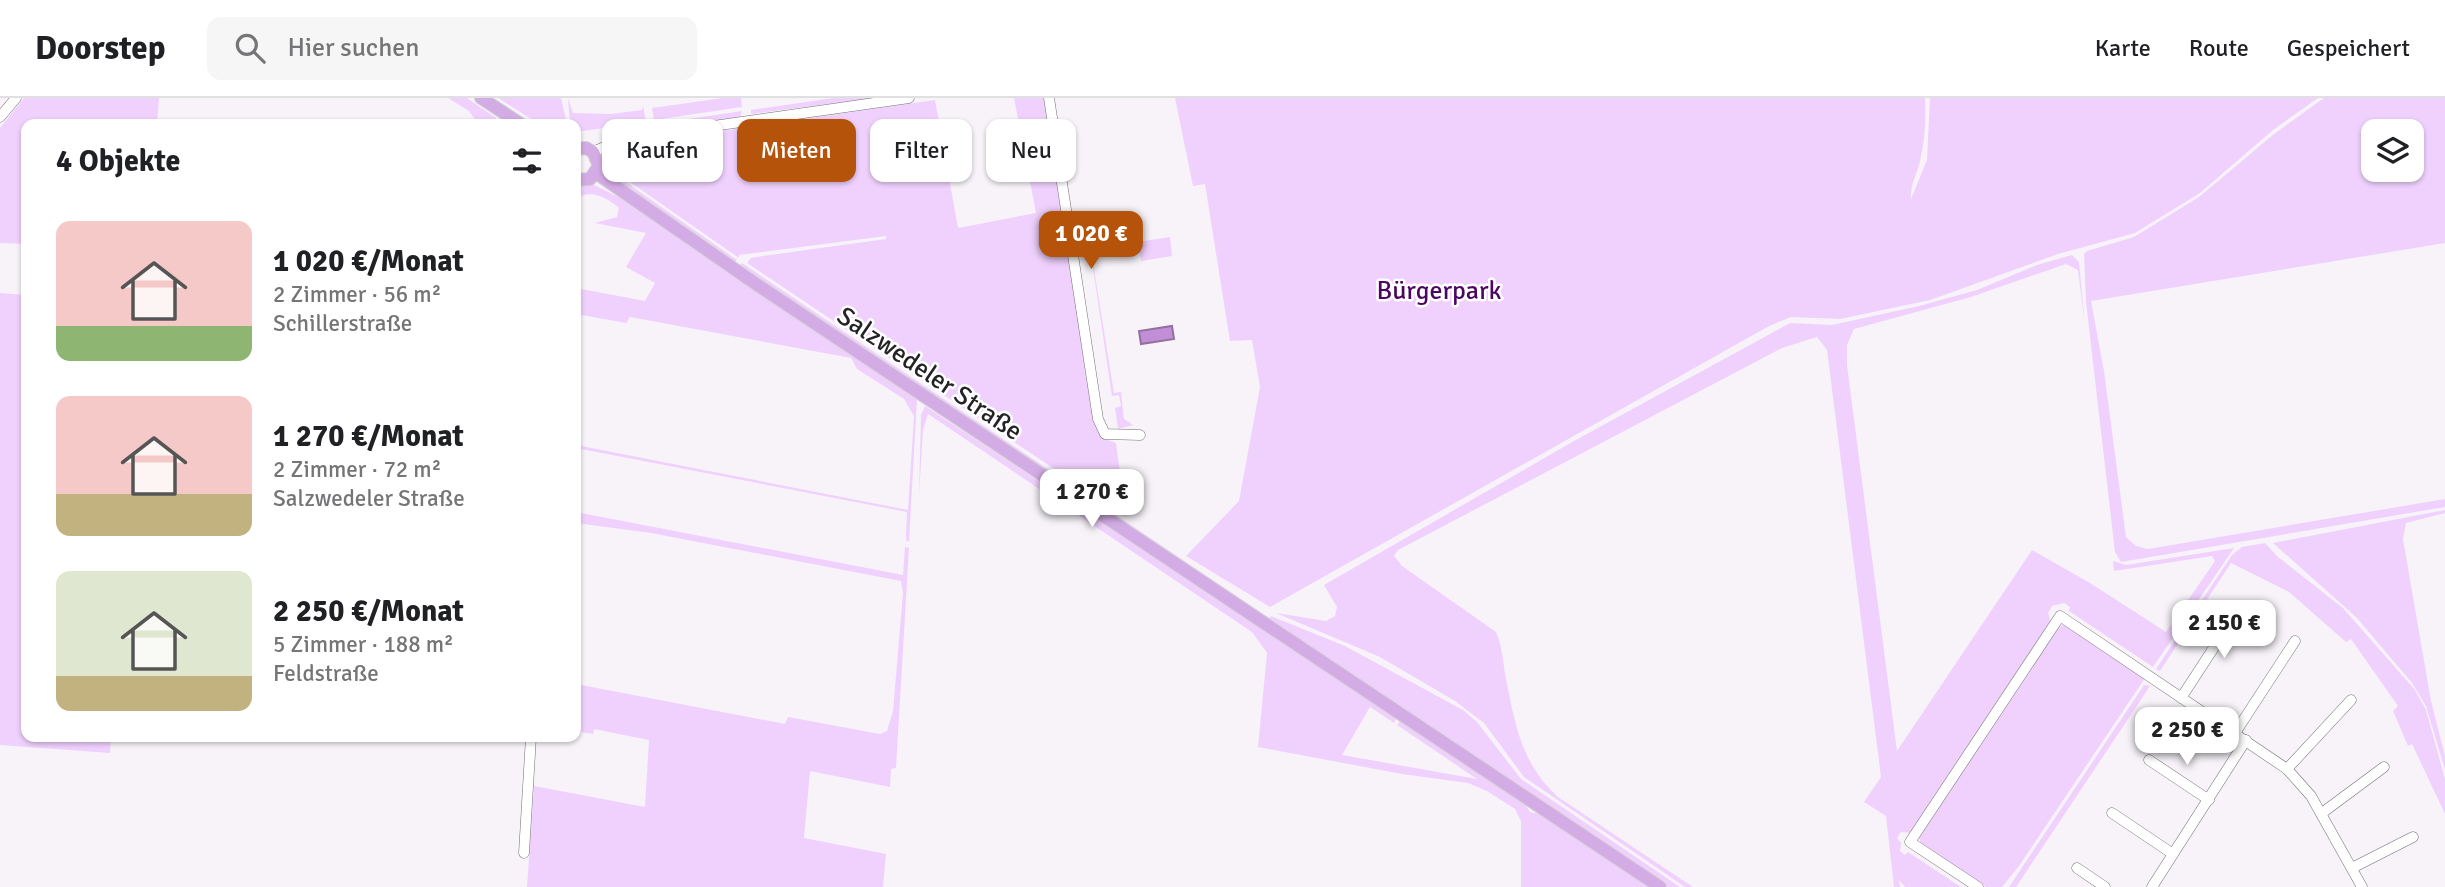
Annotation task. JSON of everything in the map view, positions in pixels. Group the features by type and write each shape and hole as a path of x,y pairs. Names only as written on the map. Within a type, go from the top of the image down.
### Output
{"main road":[{"path":"481,98 513,119"},
{"path":"581,148 593,152 598,162 596,173 590,179 581,180"},
{"name":"Salzwedeler Straße","path":"596,173 767,292 1660,887"}],"street":[{"path":"0,117 16,98"},
{"path":"593,152 622,139 909,98"},
{"path":"1049,98 1098,419 1105,434 1110,436 1140,435"},
{"path":"2181,698 2241,606"},
{"path":"1978,887 1910,842 2060,615 2287,769 2322,813 2352,868 2358,886"},
{"path":"2235,733 2295,641"},
{"path":"2287,769 2351,700"},
{"path":"2152,887 2246,740"},
{"path":"524,853 531,742"},
{"path":"2149,760 2209,800"},
{"path":"2322,813 2384,767"},
{"path":"2112,814 2173,854"},
{"path":"2352,868 2413,837"},
{"path":"2077,868 2105,887"}],"green space":[{"path":"24,98 159,98 157,119 21,119 21,244 0,243 0,128"},
{"path":"448,98 467,98 496,118 475,119 469,111"},
{"path":"498,98 561,98 566,119 531,119"},
{"path":"568,98 573,113 611,114 642,110 643,106 645,119 602,119 602,128 581,131 581,119 570,119"},
{"path":"723,98 741,98 742,107 661,119 654,119 652,108"},
{"path":"833,98 873,98 751,114 751,110"},
{"path":"1014,98 1045,98 1048,119 1018,119"},
{"name":"Bürgerpark","path":"1175,98 1925,98 1923,146 1911,199 1927,160 1930,98 2318,98 2273,130 2200,193 2135,233 2058,254 1930,300 1840,319 1791,317 1769,326 1270,607 1186,556 1239,501 1260,387 1252,340 1230,341 1205,184 1193,186"},
{"path":"2324,98 2445,98 2445,243 2091,301 2104,371 2126,537 2136,546 2148,549 2445,499 2445,507 2121,562 2115,552 2086,302 2084,254 2134,237 2199,197 2274,134"},
{"path":"935,100 938,119 870,119 870,182 950,182 958,228 1036,213 1030,182 1058,182 1095,426 1103,438 1116,443 1126,517 747,263 751,258 886,239 886,236 739,255 739,258 630,182 723,182 723,131 737,129 737,182 856,182 856,119 804,119"},
{"path":"742,111 740,117 688,119"},
{"path":"620,182 626,182 737,260 733,262"},
{"path":"592,184 625,200 917,399 909,542 906,540 907,512 581,449 581,446 908,510 914,416 904,399 857,369 851,358 630,317 626,323 581,315 581,289 645,301 655,283 626,267 646,233 595,223 617,217 619,208 592,194 581,197 581,187"},
{"path":"1083,201 1114,393 1121,392 1124,419 1133,425 1118,429 1115,408 1121,406 1119,395 1112,396"},
{"path":"1170,237 1172,256 1141,261 1138,242"},
{"path":"2072,255 2079,262 2085,325 2078,270 2066,264 1971,297 1854,329 1847,345 1847,365 1897,751 2032,550 2090,583 2166,632 2215,561 2212,556 2114,571 2113,561 2126,565 2234,548 2153,667 2069,611 2070,607 2064,603 2052,606 2048,613 2051,622 1911,833 1901,832 1897,838 1901,843 1900,851 1905,855 1908,852 1961,887 1905,887 1899,880 1900,887 1894,887 1886,816 1864,802 1881,777 1827,350 1817,337 1782,348 1398,550 1394,556 1402,566 1496,632 1521,741 1545,784 1558,797 1693,887 1685,887 1524,777 1484,723 1455,701 1380,657 1276,613 1326,621 1335,616 1337,607 1324,585 1574,441 1790,323 1832,325 1919,306 1977,290 2037,265"},
{"path":"742,263 1260,612 1255,612 739,266"},
{"path":"0,293 21,295 21,742 111,742 110,753 0,745"},
{"path":"925,406 1397,717 1394,723 1370,707 1342,755 1477,779 1397,725 1401,720 1524,803 1530,812 1544,815 1651,887 1521,887 1521,821 1515,809 1487,791 1468,783 1402,774 1258,747 1267,653 1252,632 928,414 923,430 919,496 921,415"},
{"path":"2445,510 2445,513 2406,523 2403,539 2431,701 2445,756 2445,770 2426,706 2412,683 2357,618 2273,543"},
{"path":"581,513 903,575 905,547 909,548 896,768 891,769 890,787 810,771 804,838 886,854 883,887 527,887 534,786 645,807 649,740 594,729 593,734 581,732 581,685 785,724 788,717 880,734 887,731 893,711 903,593 901,581 651,533 581,524"},
{"path":"2265,543 2278,557 2343,608 2415,690 2426,710 2445,779 2445,814 2412,744 2408,746 2393,711 2398,706 2351,639 2346,642 2289,592 2231,563 2160,671 2156,669 2232,555 2242,547"},
{"path":"1271,616 1345,646 1463,710 1477,722 1521,779 1680,887 1667,887 1269,621"},
{"path":"2064,625 2145,678 2019,866 2002,887 1986,887 1921,845 1919,837 2058,627"},
{"path":"2144,685 2150,686 2016,887 2009,887"}],"shaded area":[{"path":"1172,326 1174,339 1141,344 1139,331"}]}
